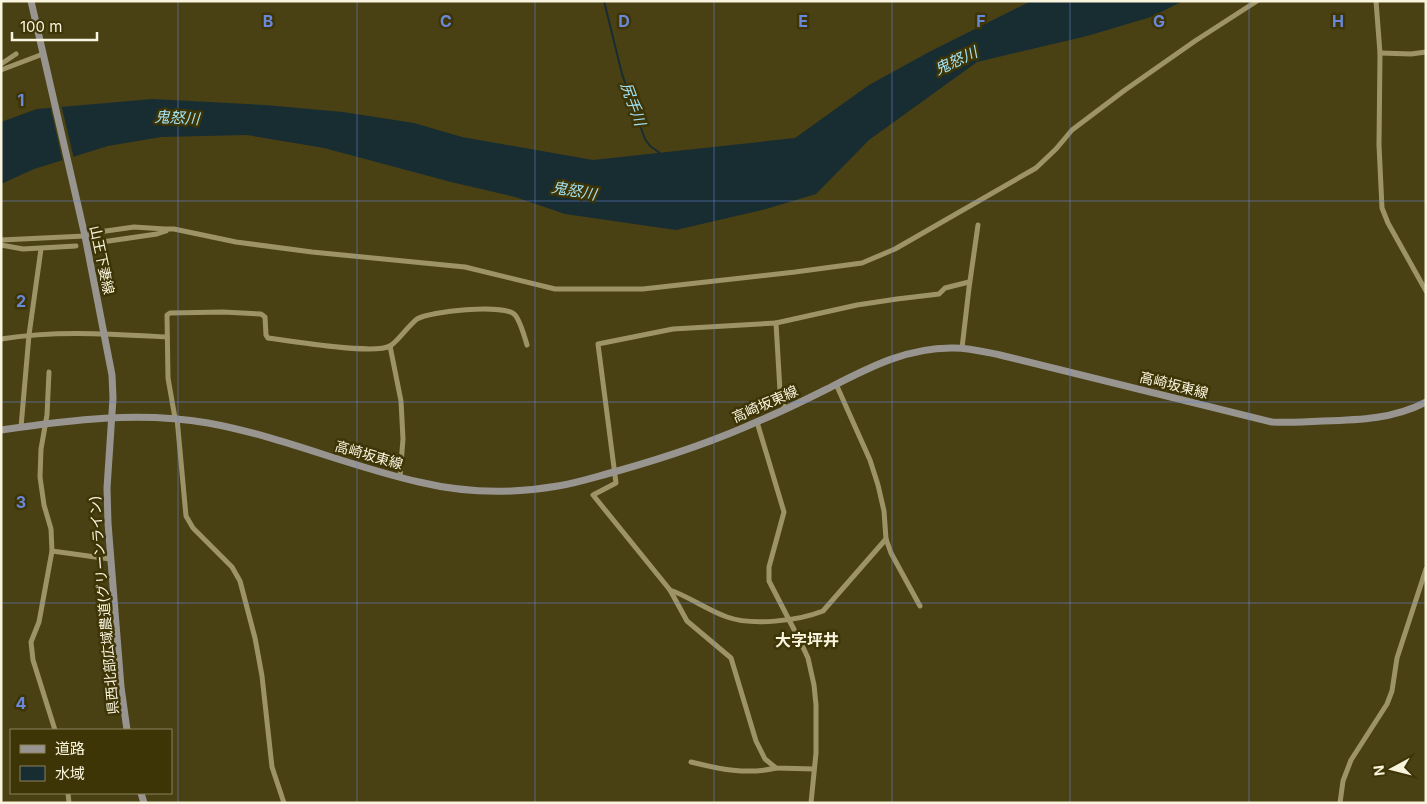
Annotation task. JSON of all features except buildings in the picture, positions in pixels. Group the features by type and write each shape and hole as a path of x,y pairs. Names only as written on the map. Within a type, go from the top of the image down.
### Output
{"main road":[{"name":"山王下妻線","path":"31,1 105,333 112,375 111,417"},
{"name":"高崎坂東線","path":"111,417 176,418 209,423 248,432 400,477 452,488 495,492 522,491 559,486 684,451 785,410 884,361 927,350 962,348 1000,355 1272,422 1380,418 1402,412 1426,402"},
{"path":"1,430 111,417"},
{"name":"県西北部広域農道(グリーンライン)","path":"111,417 106,488 121,687 127,729"}],"street":[{"path":"1,240 134,227 174,229 236,242 312,252 465,267 555,289 643,289 862,263 895,249 1036,168 1072,130 1125,90 1195,41 1258,1"},
{"path":"1376,1 1380,53 1379,145 1382,208 1388,223 1426,291"},
{"path":"1380,53 1411,54 1426,52"},
{"path":"1,64 16,54"},
{"path":"1,70 43,54"},
{"path":"962,348 969,282 978,225"},
{"path":"95,244 157,234 174,229"},
{"path":"1,245 23,249 76,246"},
{"path":"21,427 29,335 41,249"},
{"path":"776,768 765,758 756,741 732,658 687,620 670,590 593,495 616,483 598,344 673,329 776,323 873,303 939,294 945,288 969,282"},
{"path":"284,803 272,767 262,676 255,638 240,581 232,567 193,528 186,516 176,418 168,378 166,315 170,313 223,312 261,314 265,317 266,336 268,338 336,347 374,348 390,346 416,320 429,314 458,310 505,310 514,314 527,345"},
{"path":"776,323 780,391 785,410"},
{"path":"1,339 29,335 105,333 167,337"},
{"path":"390,346 401,401 403,438 400,477"},
{"path":"49,372 40,477 44,505 52,529 52,551 39,622 31,642 33,660 55,729"},
{"path":"836,384 870,460 884,511 886,539 898,568 920,606"},
{"path":"757,422 784,512 769,567 768,581 802,645 812,673 816,705 816,753 811,803"},
{"path":"670,590 728,617 769,621 810,616 823,611 886,539"},
{"path":"52,551 110,559"},
{"path":"1340,803 1343,781 1351,760 1373,726 1392,691 1397,658 1426,569"},
{"path":"691,762 744,772 776,768 814,769"}],"water":[{"name":"鬼怒川","path":"1031,1 1183,1 1151,17 1087,36 977,62 869,140 816,194 766,209 676,230 565,214 515,197 324,148 247,135 161,137 108,146 34,169 1,184 1,122 37,109 153,99 265,105 343,112 414,123 462,137 593,160 795,138 869,85 929,52"}],"pier":[{"path":"61,104 74,159 63,163 50,105"}],"waterway":[{"name":"尻手川","path":"604,1 622,74 645,139 650,146 660,153"}],"district":[{"name":"大字坪井","path":"807,640"}]}
